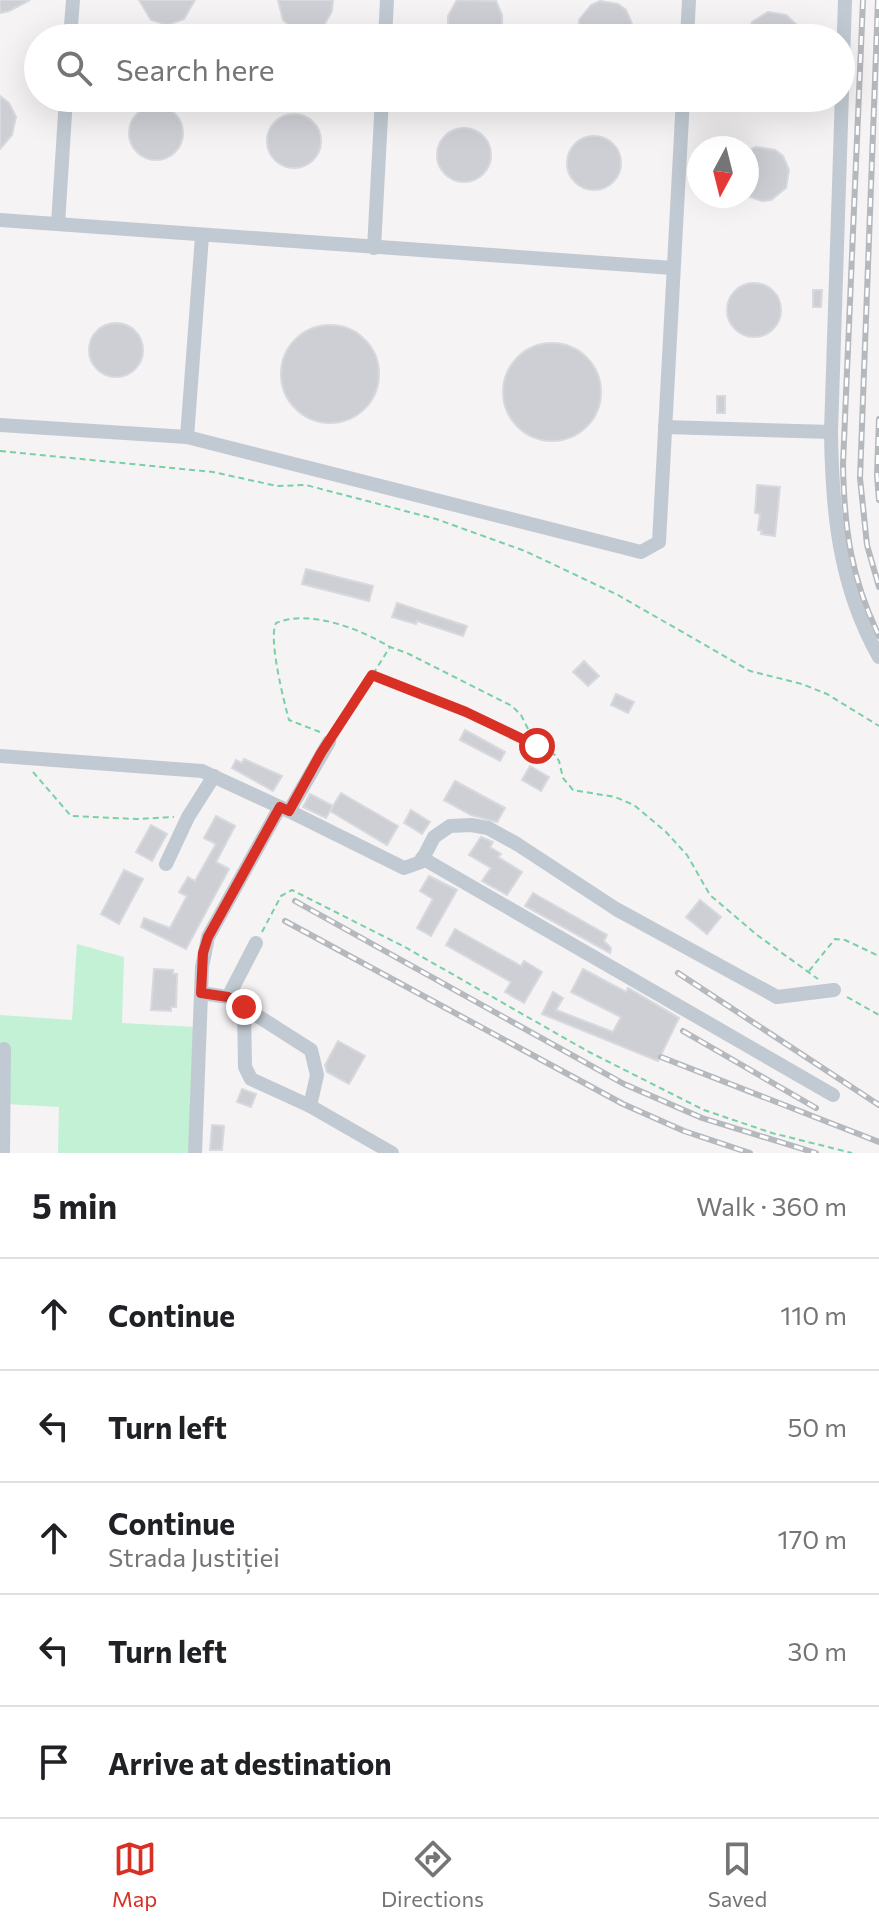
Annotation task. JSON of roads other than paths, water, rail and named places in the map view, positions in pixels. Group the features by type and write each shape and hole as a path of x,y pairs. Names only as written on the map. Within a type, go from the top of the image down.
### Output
{"street":[{"path":"71,24 73,0"},
{"path":"386,24 387,0"},
{"path":"688,24 689,0"},
{"path":"844,24 845,0"},
{"path":"58,224 65,112"},
{"path":"374,248 381,112"},
{"path":"0,425 187,437 641,552 659,542 682,112"},
{"path":"841,112 831,487 835,532 852,593 867,636 879,657"},
{"path":"0,220 673,268"},
{"path":"187,437 202,236"},
{"path":"665,427 831,432"},
{"path":"195,1153 203,953 208,937 329,742"},
{"path":"0,756 202,771 404,868 421,862 434,837 450,826 488,828 616,909 777,997 834,990"},
{"path":"166,864 188,817 214,776"},
{"path":"422,858 833,1095"},
{"path":"228,997 256,943"},
{"path":"201,993 228,997 311,1050 317,1075 310,1106"},
{"path":"244,1007 245,1067 251,1079 310,1106 392,1153"},
{"path":"3,1153 4,1049"}],"railway":[{"path":"863,0 843,464 851,552 862,594 879,636"},
{"path":"878,0 860,478 867,545 879,587"},
{"path":"879,419 879,500"},
{"path":"295,901 624,1084 702,1118 816,1153"},
{"path":"285,921 623,1104 684,1131 750,1153"},
{"path":"678,973 879,1105"},
{"path":"683,1031 816,1108"},
{"path":"661,1057 879,1142"}]}
